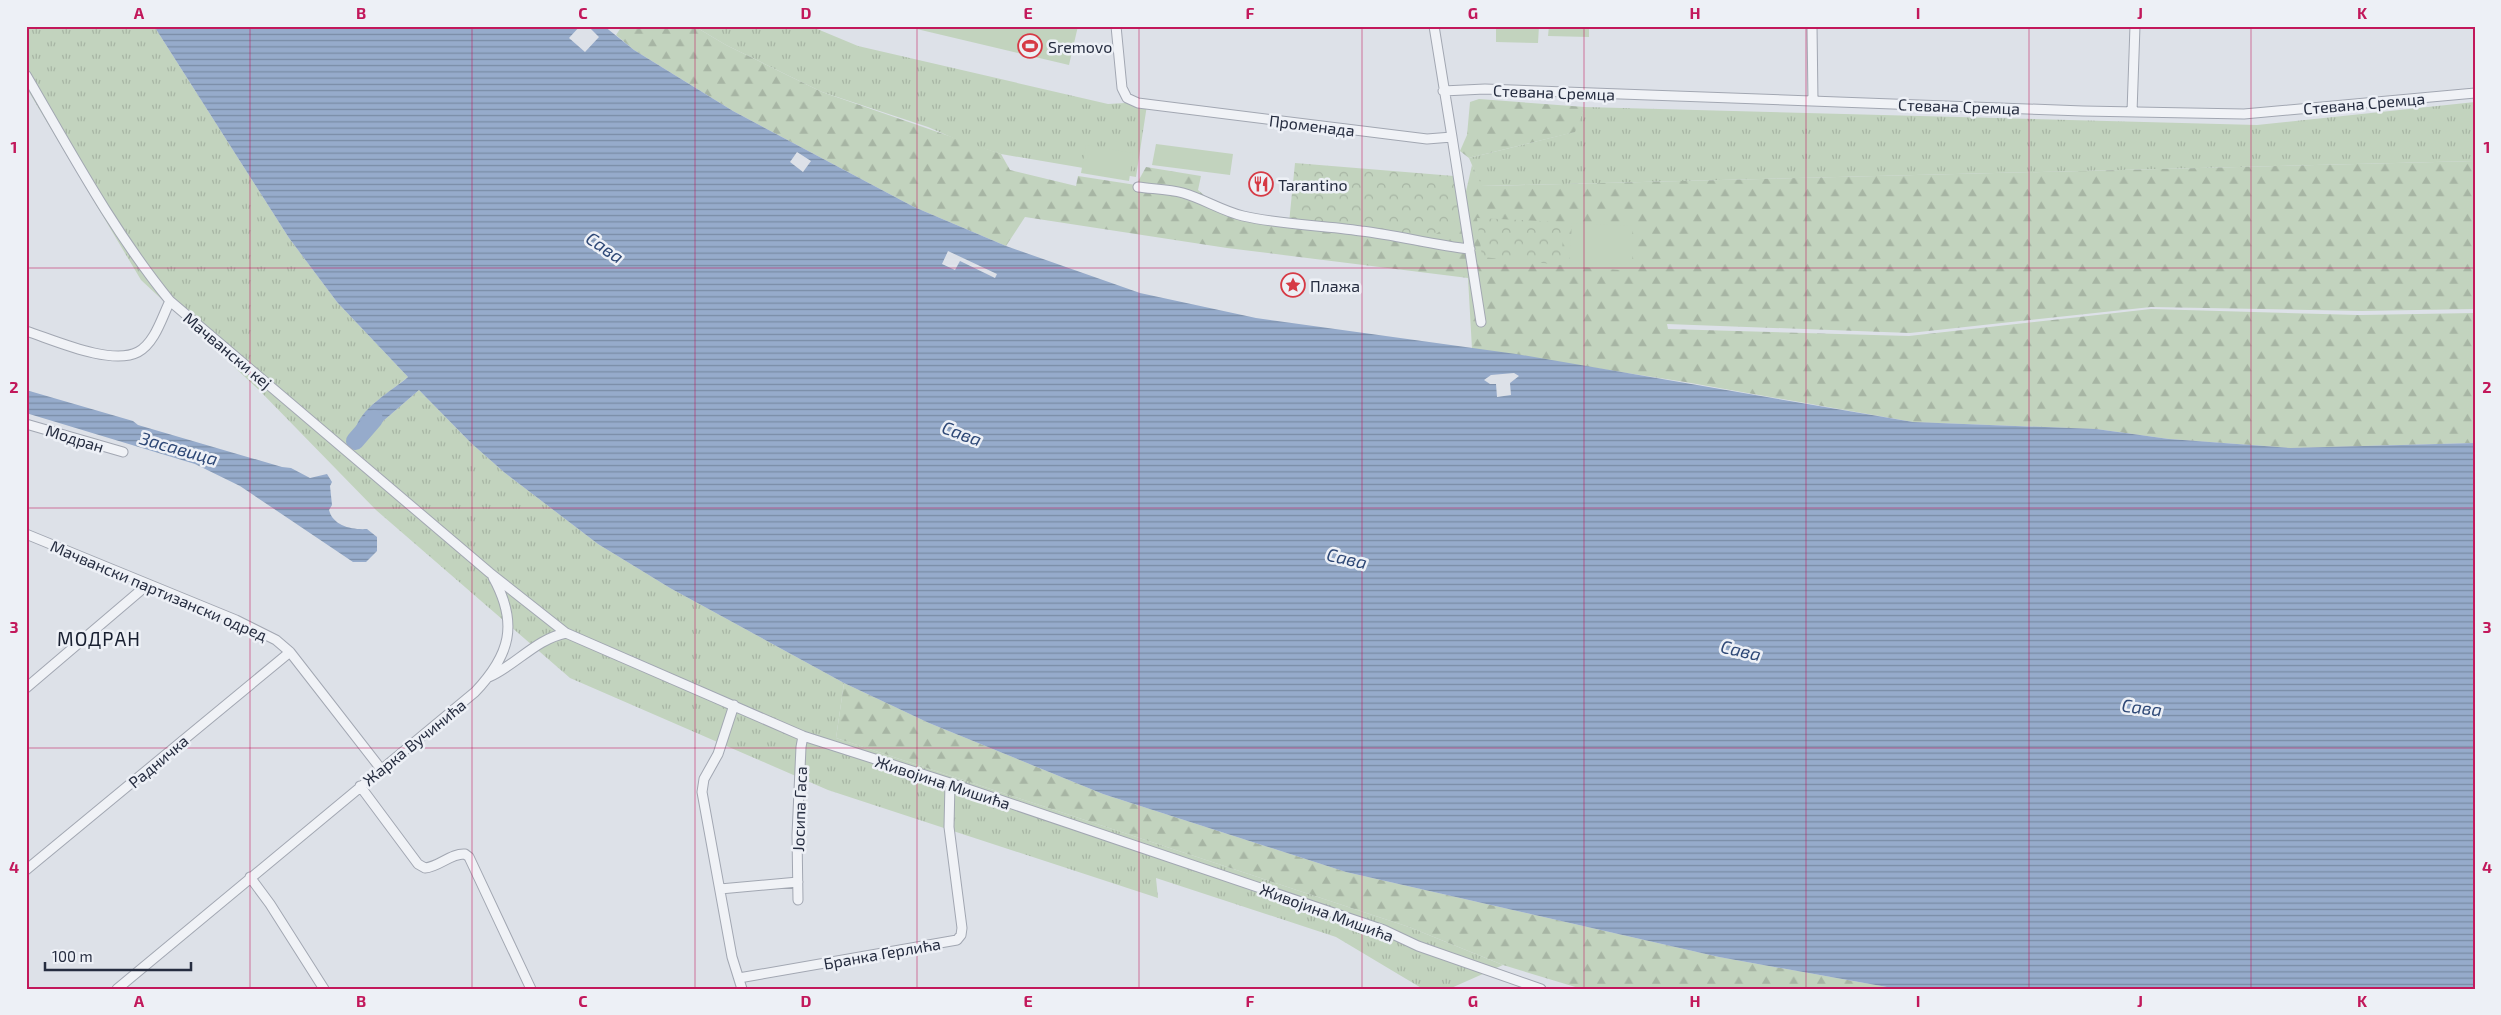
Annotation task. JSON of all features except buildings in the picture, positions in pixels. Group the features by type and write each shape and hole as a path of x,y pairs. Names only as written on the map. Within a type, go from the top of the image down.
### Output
{"street":[{"name":"Променада","path":"1116,26 1121,81 1127,98 1138,103 1427,139 1452,137"},
{"path":"1434,26 1481,322"},
{"path":"1812,26 1813,101"},
{"path":"2132,112 2135,26"},
{"name":"Мачвански кеј","path":"26,75 105,211 147,273 170,300 490,573"},
{"name":"Стевана Сремца","path":"1443,91 1485,89 2132,112 2244,114 2475,93"},
{"path":"1138,188 1181,192 1200,198 1216,208 1242,216 1283,223 1373,232 1429,244 1470,249"},
{"path":"26,332 106,356 124,357 139,352 155,334 170,300"},
{"name":"Модран","path":"26,424 123,452"},
{"name":"Мачвански партизански одред","path":"26,534 251,626 276,640 290,652 380,768"},
{"name":"Живојина Мишића","path":"490,573 566,633 803,736 950,783 1375,927 1418,946 1541,989"},
{"name":"Жарка Вучинића","path":"117,989 380,768 475,692 488,678 501,658 508,638 506,603 490,573"},
{"path":"26,688 147,585"},
{"path":"488,678 505,670 543,641 566,633"},
{"name":"Радничка","path":"26,870 290,652"},
{"path":"734,705 718,754 704,779 702,792 732,957 742,989"},
{"name":"Јосипа Гаса","path":"798,900 797,835 803,736"},
{"name":"Бранка Герлића","path":"739,978 957,940 961,935 962,928 949,827 950,783"},
{"path":"360,786 418,864 425,868 431,868 459,853 465,854 469,858 531,989"},
{"path":"250,877 270,904 324,989"},
{"path":"720,889 798,882"}],"green space":[{"path":"26,26 154,26 289,238 337,302 408,377 373,404 367,435 419,390 471,443 505,473 598,544 670,588 844,683 836,738 1409,927 1503,965 1449,989 1423,989 1336,937 1156,878 1158,898 828,790 570,678 376,510 259,390 141,280 26,87"},
{"path":"622,26 694,26 726,45 822,92 1001,154 1010,170 1076,186 1078,176 1136,185 1146,167 1201,176 1198,190 1223,212 1289,223 1460,218 1472,165 1482,186 2475,161 2475,309 2362,311 2151,307 1910,333 1667,324 1668,329 1909,336 2151,309 2359,315 2475,313 2475,443 2290,448 2169,439 2096,429 1913,422 1685,382 1472,349 1468,278 1227,248 1025,217 1006,246 914,207 733,111 634,50 616,35"},
{"path":"694,26 810,26 858,46 1108,104 1142,102 1147,105 1136,177 1001,154 960,141 928,127 822,92 726,45"},
{"name":"Sremovo","path":"904,26 1078,26 1069,65"},
{"path":"1496,26 1539,26 1538,43 1496,42"},
{"path":"1549,26 1589,28 1589,37 1548,36"},
{"path":"1479,99 1585,107 1575,132 1469,158 1460,151 1467,135 1470,102"},
{"path":"2475,102 2475,161 1481,186 1469,158 1574,132 1585,107 2257,125"},
{"path":"1156,144 1233,154 1230,175 1152,165"},
{"path":"1086,145 1133,153 1129,181 1081,173"},
{"path":"1295,163 1454,176 1460,218 1415,248 1404,239 1289,223"},
{"path":"1477,218 1563,222 1562,265 1482,257"},
{"path":"1572,223 1632,226 1632,271 1569,266"},
{"path":"844,683 929,723 1103,794 1346,872 1719,957 1898,989 1582,989 1503,965 1409,927 836,738"}],"water":[{"name":"Сава","path":"154,26 604,26 634,50 733,111 914,207 1006,246 1140,293 1256,318 1516,354 1913,422 2096,429 2169,439 2290,448 2475,443 2475,989 1898,989 1719,957 1346,872 1103,794 929,723 844,683 670,588 598,544 505,473 471,443 419,390 367,435 358,436 355,432 362,416 377,401 408,377 337,302 289,238"},
{"name":"Засавица","path":"26,390 133,421 138,425 291,468 310,478 327,474 332,482 330,486 332,505 329,510 331,515 339,523 349,528 367,529 377,537 377,551 366,562 353,562 240,486 195,464 26,413"}],"pier":[{"path":"580,26 588,26 599,37 585,52 569,38"},
{"path":"797,152 811,161 803,172 790,162"},
{"path":"948,251 997,274 995,278 960,261 955,270 942,264"},
{"path":"1514,373 1519,376 1510,383 1511,395 1497,397 1496,384 1490,384 1484,380 1491,375"}],"waterway":[{"path":"355,441 374,419"}],"place":[{"name":"Sremovo","path":"1030,46"},
{"name":"Tarantino","path":"1261,184"},
{"name":"Плажа","path":"1293,285"}],"district":[{"name":"МОДРАН","path":"99,638"}]}
